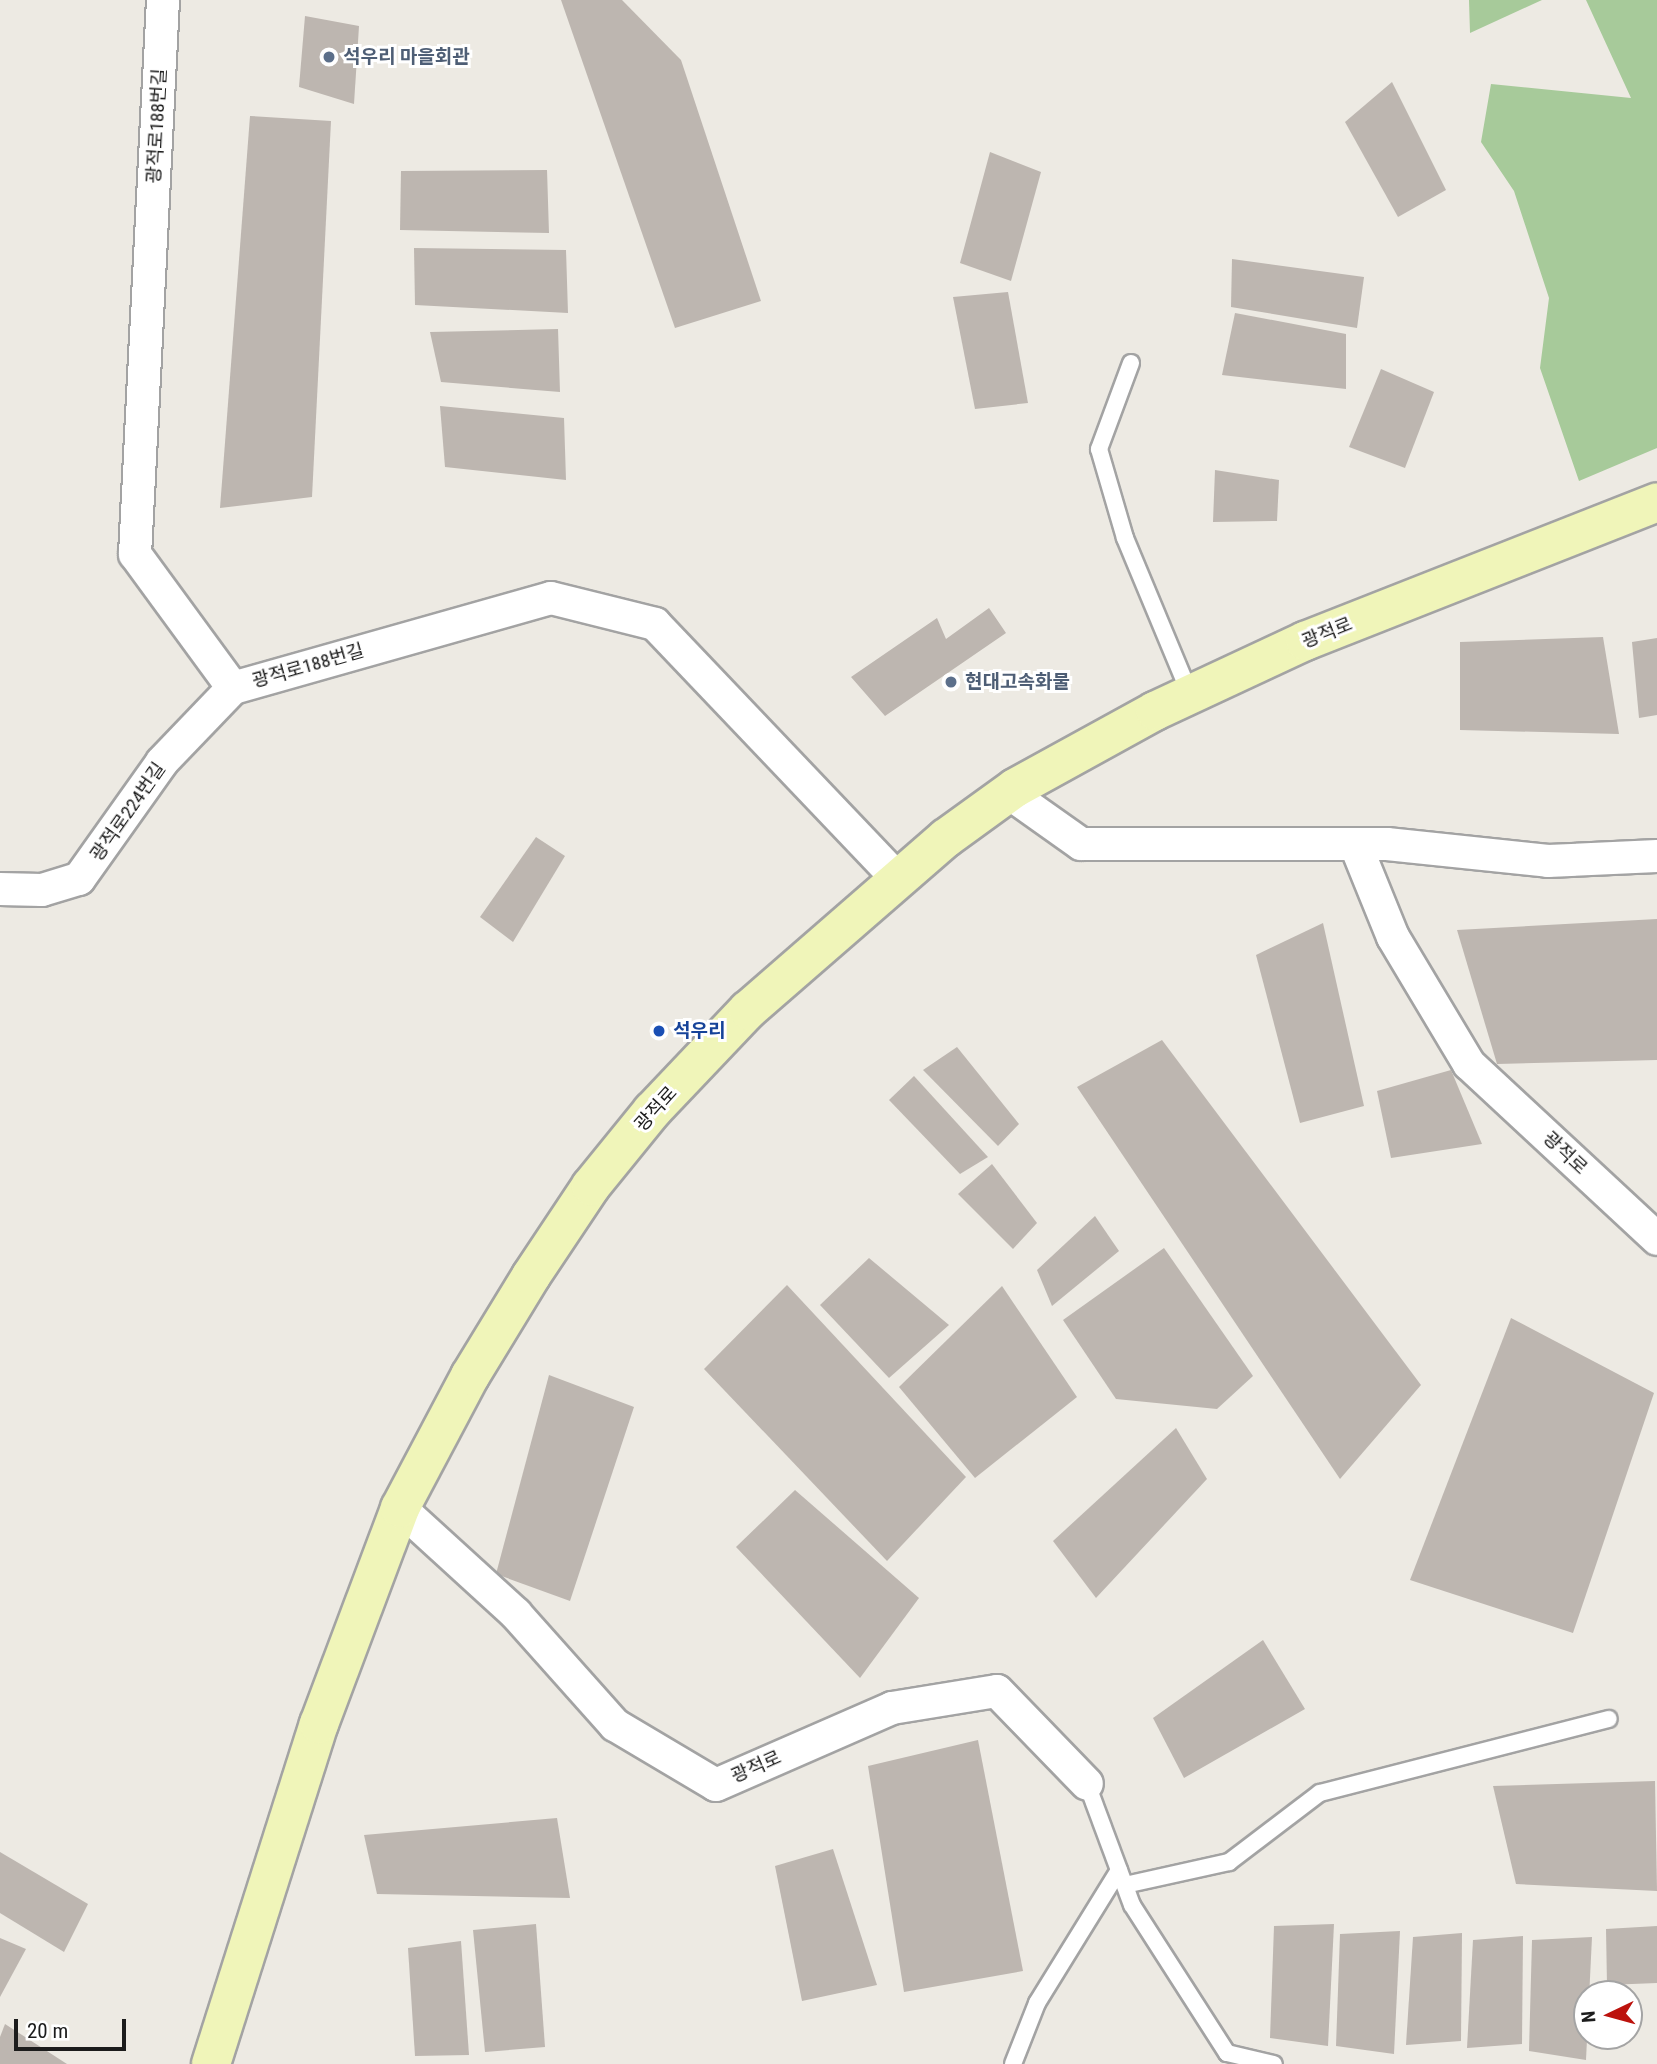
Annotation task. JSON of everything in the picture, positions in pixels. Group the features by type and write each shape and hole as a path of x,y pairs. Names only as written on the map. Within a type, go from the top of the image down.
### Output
{"main road":[{"name":"광적로","path":"211,2064 319,1724 400,1508 470,1376 591,1185 652,1111 748,1010 899,880 1009,793 1191,694 1305,642 1657,502"}],"street":[{"name":"광적로188번길","path":"163,0 135,554 233,688 551,598 656,624 899,880"},
{"name":"광적로224번길","path":"0,890 42,890 79,879 162,762 233,688"},
{"path":"1009,793 1081,844 1387,844 1548,861 1657,856"},
{"name":"광적로","path":"1356,846 1393,937 1469,1064 1657,1239"},
{"name":"광적로","path":"400,1508 516,1614 615,1725 716,1785 892,1708 997,1691 1087,1784"}],"lane":[{"path":"1131,362 1099,449 1125,538 1191,694"},
{"path":"1013,2064 1037,2003 1122,1878 1229,1862 1320,1793 1609,1719"},
{"path":"1087,1784 1132,1905 1227,2053 1274,2064"}],"green space":[{"path":"1469,0 1542,0 1470,33"},
{"path":"1586,0 1657,0 1657,448 1579,481 1540,368 1549,298 1514,191 1481,142 1491,84 1631,98"}],"building":[{"path":"561,0 622,0 681,60 761,301 675,328"},
{"name":"석우리 마을회관","path":"305,16 359,26 354,104 299,87"},
{"path":"1392,82 1446,190 1398,217 1345,122"},
{"path":"250,116 331,121 312,497 220,508"},
{"path":"990,152 1041,172 1011,281 960,263"},
{"path":"547,170 549,233 400,230 401,171"},
{"path":"414,248 566,250 568,313 415,305"},
{"path":"1232,259 1364,277 1357,328 1231,307"},
{"path":"1008,292 1028,403 975,409 953,297"},
{"path":"1235,313 1346,334 1346,389 1222,375"},
{"path":"558,329 560,392 441,382 430,332"},
{"path":"1381,369 1434,392 1405,468 1349,447"},
{"path":"440,406 564,418 566,480 445,467"},
{"path":"1215,470 1279,480 1277,521 1213,522"},
{"path":"989,608 1006,633 885,716 851,677 937,618 946,639"},
{"path":"1603,637 1619,734 1460,730 1460,642"},
{"path":"1657,638 1657,715 1639,718 1632,642"},
{"path":"536,837 565,856 513,942 480,917"},
{"path":"1657,919 1657,1060 1497,1064 1457,930"},
{"path":"1323,923 1364,1106 1300,1123 1256,955"},
{"path":"1162,1040 1421,1385 1340,1479 1077,1087"},
{"path":"957,1047 1019,1124 998,1146 923,1070"},
{"path":"1451,1070 1482,1144 1391,1158 1377,1091"},
{"path":"914,1076 988,1157 960,1174 889,1100"},
{"path":"992,1164 1037,1223 1013,1249 958,1194"},
{"path":"1095,1216 1119,1251 1052,1306 1037,1270"},
{"path":"1164,1248 1253,1376 1217,1409 1116,1399 1063,1320"},
{"path":"869,1258 949,1325 889,1378 820,1305"},
{"path":"787,1285 966,1477 887,1561 704,1369"},
{"path":"1002,1286 1077,1397 975,1478 899,1387"},
{"path":"1511,1318 1654,1393 1573,1633 1410,1580"},
{"path":"549,1375 634,1407 570,1601 496,1574"},
{"path":"1176,1428 1207,1479 1096,1598 1053,1541"},
{"path":"795,1490 919,1598 860,1678 736,1547"},
{"path":"1263,1640 1305,1709 1184,1778 1153,1718"},
{"path":"978,1740 1023,1971 904,1992 868,1766"},
{"path":"1655,1781 1657,1891 1516,1884 1493,1786"},
{"path":"557,1818 570,1898 377,1894 364,1835"},
{"path":"833,1849 877,1985 802,2001 775,1866"},
{"path":"0,1852 88,1904 64,1952 0,1913"},
{"path":"536,1924 545,2047 485,2052 473,1930"},
{"path":"1334,1924 1328,2046 1270,2038 1274,1926"},
{"path":"1657,1926 1657,1983 1643,1984 1643,1980 1607,1980 1606,1929"},
{"path":"1400,1931 1394,2054 1336,2046 1340,1934"},
{"path":"1462,1933 1461,2041 1406,2045 1413,1937"},
{"path":"1523,1936 1522,2044 1467,2048 1473,1940"},
{"path":"1592,1937 1590,1980 1573,1980 1573,2050 1586,2050 1586,2060 1529,2051 1532,1940"},
{"path":"0,1938 26,1949 0,1997"},
{"path":"461,1941 469,2055 415,2056 408,1948"},
{"path":"5,2024 67,2064 0,2064 0,2037"}],"place":[{"name":"석우리 마을회관","path":"329,57"},
{"name":"현대고속화물","path":"951,682"},
{"name":"석우리","path":"659,1031"}]}
